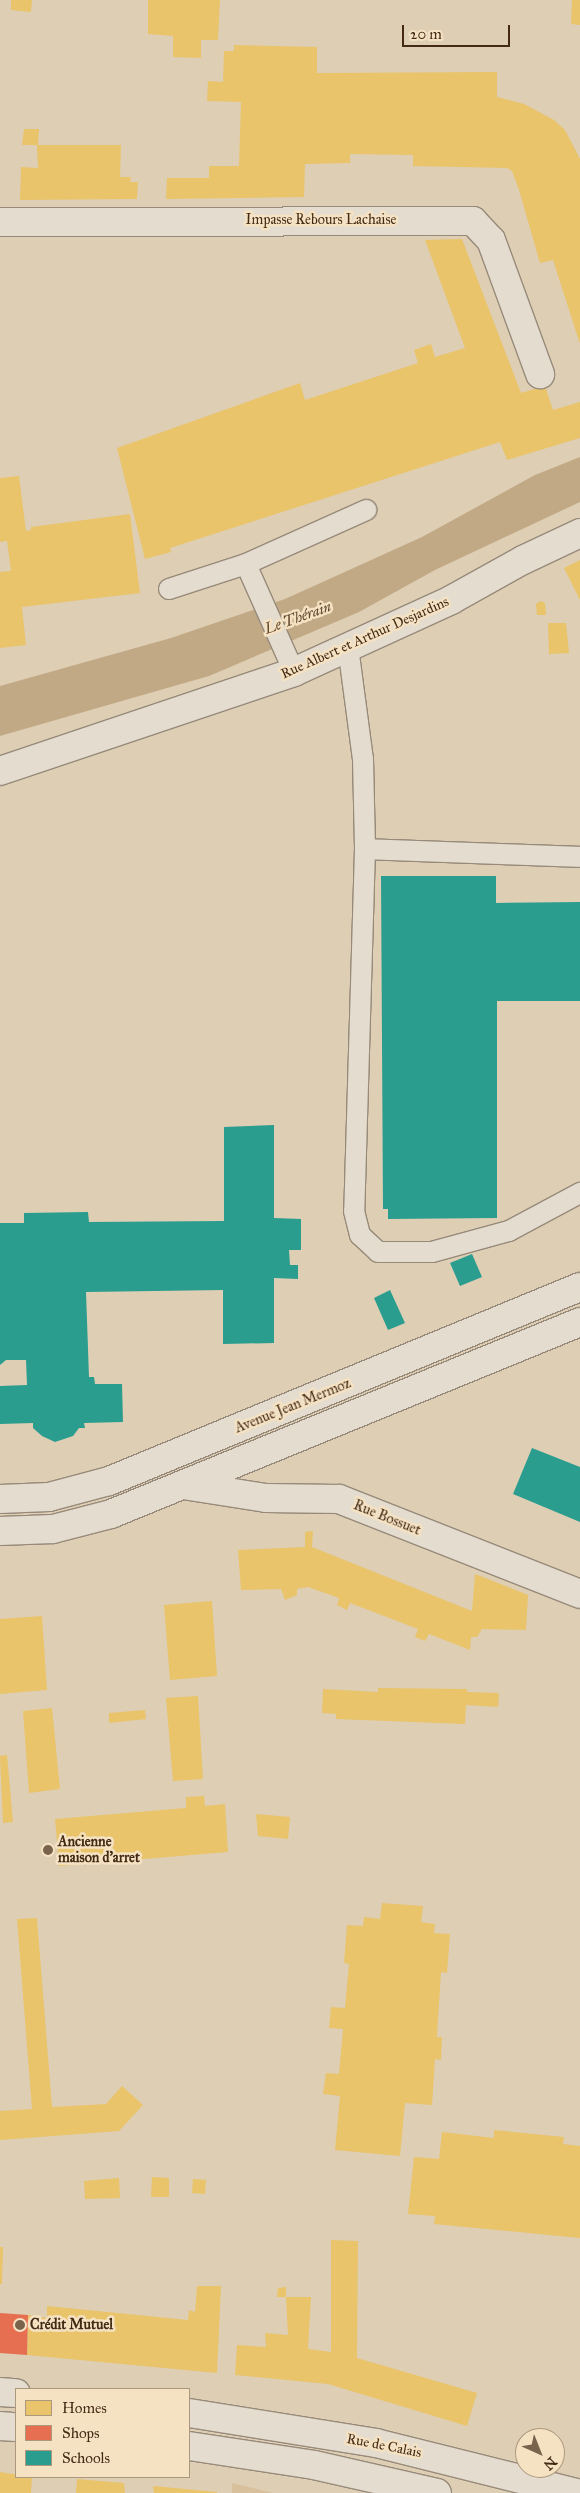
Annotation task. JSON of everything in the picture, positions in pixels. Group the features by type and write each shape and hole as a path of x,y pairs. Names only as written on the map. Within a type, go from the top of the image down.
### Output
{"main road":[{"name":"Impasse Rebours Lachaise","path":"0,222 473,221 491,240 540,374"},
{"name":"Rue Albert et Arthur Desjardins","path":"0,771 290,662 348,647 451,600 524,560 580,533"},
{"name":"Avenue Jean Mermoz","path":"0,1499 67,1494 109,1482 580,1287"},
{"path":"0,1531 52,1529 84,1522 184,1485 580,1322"},
{"name":"Rue Bossuet","path":"184,1485 266,1498 339,1500 580,1594"},
{"path":"0,2392 15,2394"},
{"name":"Rue de Calais","path":"190,2413 376,2443 576,2493"},
{"path":"0,2426 15,2427"},
{"path":"190,2446 314,2465 437,2493"}],"lane":[{"path":"168,589 246,564 366,510"},
{"path":"246,564 290,662"},
{"path":"348,647 363,759 365,848 354,1211 360,1235 378,1252 432,1252 510,1231 580,1193"},
{"path":"365,848 580,857"}],"shaded area":[{"path":"232,2483 273,2493 232,2493"}],"water":[{"name":"Le Thérain","path":"580,457 580,502 435,570 359,612 209,676 0,736 0,686 171,638 285,599 422,537 535,475"}],"building: Homes":[{"path":"11,0 32,0 31,12 11,10"},
{"path":"148,0 220,0 218,40 201,40 201,58 173,57 173,36 148,34"},
{"path":"572,0 580,0 580,25 571,24"},
{"path":"234,45 317,47 317,73 497,72 497,97 524,104 554,120 565,130 580,159 580,344 553,260 540,263 519,190 512,171 507,168 413,166 413,155 350,154 350,163 305,164 304,197 166,199 167,178 209,178 209,166 239,166 241,102 207,101 208,81 223,82 224,51 234,51"},
{"path":"24,129 39,129 38,145 22,145"},
{"path":"37,145 121,145 120,177 131,177 130,182 138,182 137,199 20,200 21,167 38,168"},
{"path":"462,239 521,393 545,386 553,410 580,402 580,438 507,460 500,442 170,548 171,552 145,559 117,448 300,383 305,400 418,363 414,350 431,344 435,357 465,348 425,240"},
{"path":"19,476 26,531 31,530 31,527 130,514 140,593 22,607 26,645 0,648 0,572 11,571 7,541 0,542 0,478"},
{"path":"580,560 580,600 564,568"},
{"path":"541,601 545,603 546,615 537,615 536,604"},
{"path":"548,623 566,623 569,653 549,654"},
{"path":"313,1531 312,1547 472,1611 475,1574 528,1595 526,1630 482,1629 477,1637 471,1637 470,1650 429,1634 425,1641 415,1637 418,1629 350,1603 347,1610 337,1605 339,1598 308,1587 297,1589 297,1595 285,1600 281,1589 241,1590 238,1550 305,1547 305,1532"},
{"path":"212,1601 217,1676 170,1680 164,1605"},
{"path":"42,1616 47,1690 0,1694 0,1619"},
{"path":"378,1688 467,1689 467,1692 499,1693 498,1707 466,1705 465,1724 336,1719 336,1714 322,1713 323,1689 378,1692"},
{"path":"198,1696 203,1779 173,1781 166,1698"},
{"path":"52,1708 60,1789 29,1793 23,1711"},
{"path":"145,1710 146,1719 109,1723 109,1713"},
{"path":"7,1755 13,1822 3,1823 0,1756"},
{"path":"204,1796 205,1806 225,1804 228,1852 59,1866 55,1819 186,1808 186,1797"},
{"path":"256,1814 290,1817 288,1839 258,1836"},
{"path":"382,1903 423,1906 421,1922 435,1924 434,1933 450,1934 447,1973 441,1972 437,2037 442,2037 441,2060 435,2059 432,2105 405,2103 400,2156 335,2150 340,2096 323,2094 326,2073 339,2074 343,2029 329,2028 331,2007 345,2008 349,1964 344,1963 347,1925 363,1926 364,1917 380,1919"},
{"path":"37,1918 52,2107 106,2104 122,2086 143,2105 119,2131 0,2140 0,2111 32,2109 17,1919"},
{"path":"494,2130 564,2137 563,2144 580,2146 580,2238 434,2224 435,2216 408,2214 414,2157 439,2159 442,2132 494,2138"},
{"path":"152,2177 169,2178 169,2197 151,2197"},
{"path":"119,2178 120,2198 85,2199 84,2181"},
{"path":"193,2179 206,2180 205,2194 192,2193"},
{"path":"331,2240 358,2241 357,2358 477,2393 467,2426 328,2384 235,2375 237,2345 266,2347 265,2333 288,2335 286,2297 311,2297 308,2349 331,2352"},
{"path":"0,2247 3,2247 2,2284 0,2284"},
{"path":"197,2286 221,2286 217,2373 27,2355 28,2315 47,2318 47,2306 188,2320 189,2310 195,2312"},
{"path":"286,2287 286,2297 277,2297 278,2288"},
{"path":"0,2472 15,2474 15,2478 32,2478 31,2493 0,2493"},
{"path":"77,2479 124,2483 125,2493 76,2493"},
{"path":"153,2486 217,2492 217,2493 154,2493"}],"building: Shops":[{"path":"0,2313 28,2315 27,2355 0,2353"}],"building: Schools":[{"path":"381,876 496,876 496,903 580,902 580,1001 497,1001 497,1218 388,1219 388,1209 383,1209"},
{"path":"274,1125 274,1218 301,1219 301,1250 289,1250 290,1265 298,1265 298,1279 274,1278 274,1343 223,1344 223,1290 86,1292 89,1377 94,1377 95,1384 122,1384 123,1422 84,1423 85,1428 79,1428 73,1436 55,1442 42,1436 33,1428 33,1423 0,1424 0,1386 27,1385 26,1360 6,1360 0,1365 0,1223 24,1223 24,1213 88,1212 89,1222 224,1221 224,1127"},
{"path":"472,1254 482,1277 460,1286 450,1263"},
{"path":"390,1290 405,1323 388,1330 374,1298"},
{"path":"532,1448 580,1467 580,1522 513,1494"}],"place":[{"name":"Ancienne maison d'arret","path":"48,1850"},
{"name":"Crédit Mutuel","path":"20,2325"}]}
